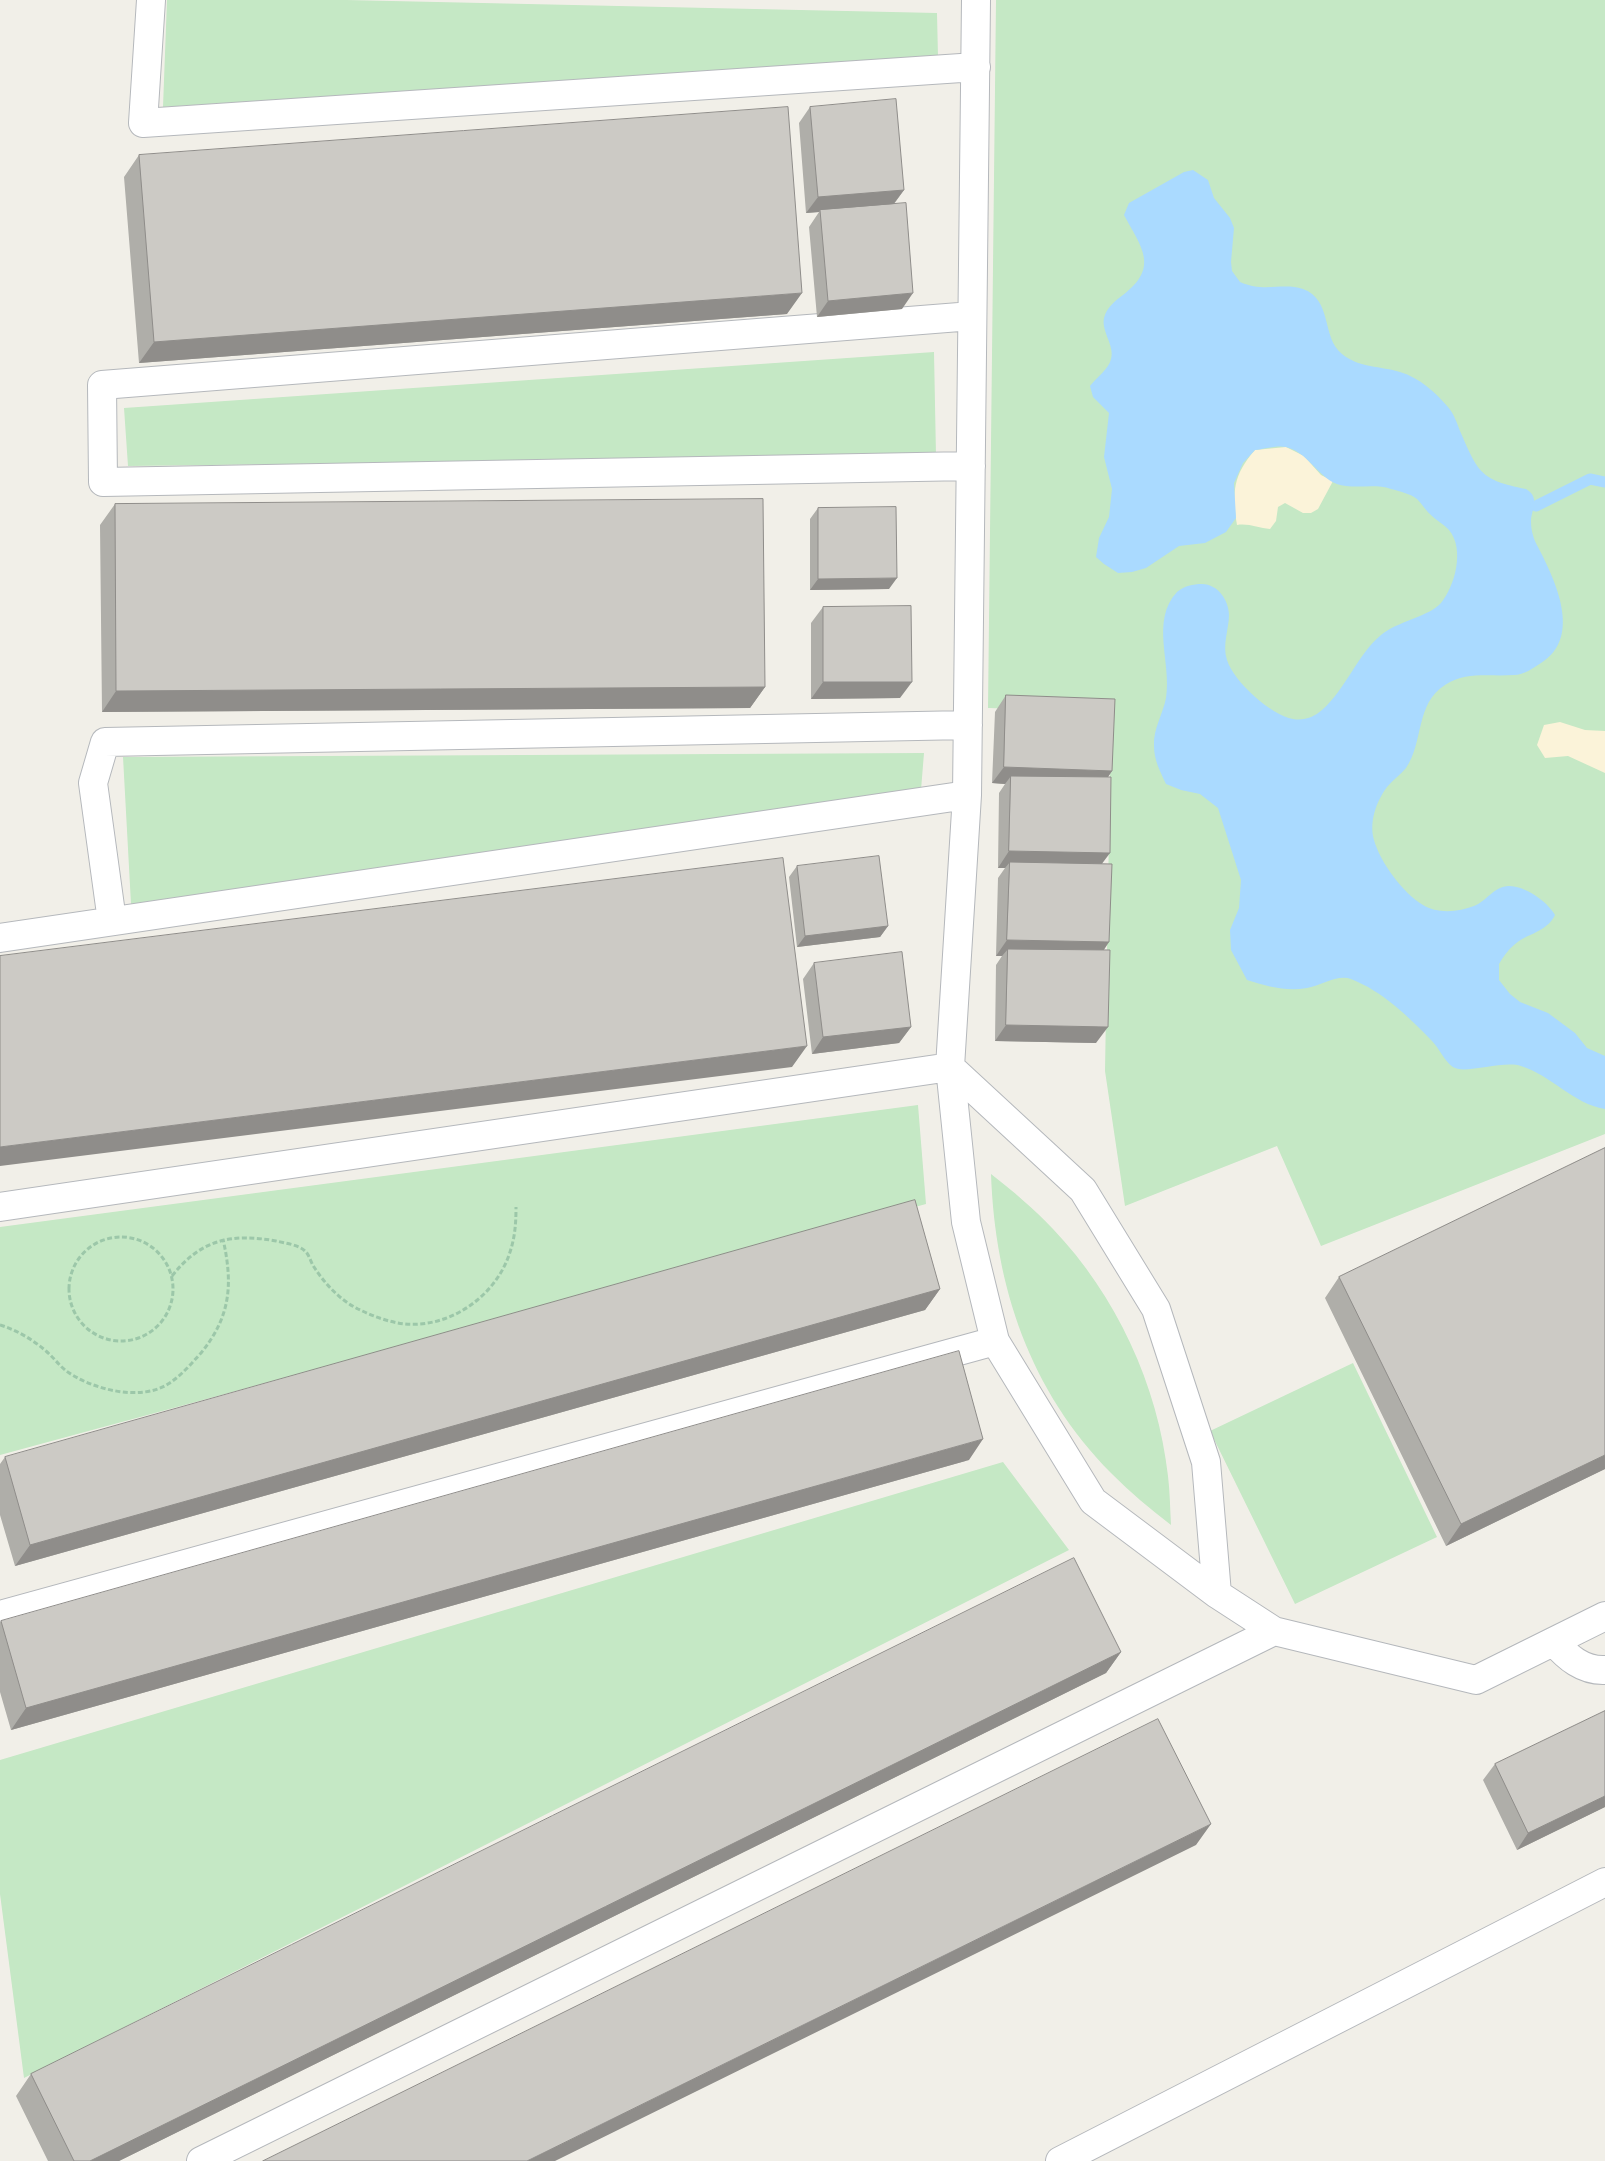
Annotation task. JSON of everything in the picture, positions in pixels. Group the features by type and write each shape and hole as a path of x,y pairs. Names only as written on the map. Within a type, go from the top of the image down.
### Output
{"street":[{"path":"151,0 143,124 976,67"},
{"path":"976,0 967,795 950,1067 966,1222 995,1341 1092,1501 1217,1594 1274,1631 1476,1680 1605,1616"},
{"path":"971,466 103,482 102,385 972,316"},
{"path":"112,921 93,783 105,742 968,726"},
{"path":"0,938 967,795"},
{"path":"0,1207 950,1067"},
{"path":"950,1067 1083,1190 1156,1309 1206,1462 1217,1594"},
{"path":"0,1615 995,1341"},
{"path":"201,2161 1274,1631"},
{"path":"1554,1642 1574,1661 1587,1667 1605,1670"},
{"path":"1060,2161 1605,1882"}],"path":[{"path":"172,1276 169,1267 160,1254 147,1244 130,1238 113,1238 96,1244 83,1254 73,1269 69,1284 70,1300 76,1314 85,1327 98,1336 113,1341 129,1341 144,1336 158,1327 168,1314 173,1299 172,1276 182,1263 194,1253 208,1244 223,1239 264,1239 285,1243 306,1251 324,1281 337,1295 355,1307 376,1317 397,1323 419,1324 437,1321 454,1315 470,1305 490,1288 500,1275 510,1254 515,1231 516,1208"},
{"path":"0,1325 27,1337 46,1351 63,1369 77,1379 93,1386 130,1392 149,1390 167,1385 189,1367 208,1344 227,1307 229,1277 223,1239"}],"green space":[{"path":"167,0 346,0 937,13 938,57 163,107"},
{"path":"996,0 1605,0 1605,1134 1321,1246 1277,1146 1125,1206 1105,1071 1111,712 988,708"},
{"path":"934,352 936,456 128,466 124,408"},
{"path":"924,753 921,790 131,904 123,757"},
{"path":"918,1105 926,1204 0,1455 0,1227"},
{"path":"991,1174 1038,1214 1076,1255 1114,1312 1130,1343 1144,1375 1155,1408 1163,1442 1169,1482 1171,1525 1118,1480 1083,1441 1059,1408 1038,1372 1022,1335 1009,1297 1000,1257 994,1216"},
{"path":"1353,1363 1437,1537 1295,1604 1210,1431"},
{"path":"1003,1462 1069,1550 24,2078 0,1894 0,1760"}],"sand":[{"path":"1286,447 1304,456 1321,475 1333,481 1318,509 1311,513 1303,513 1285,503 1278,507 1276,521 1270,529 1237,525 1235,493 1238,476 1242,468 1255,450"},
{"path":"1560,722 1585,730 1605,731 1605,773 1568,756 1545,758 1537,745 1544,725"}],"water":[{"path":"1193,170 1208,180 1214,198 1230,218 1234,228 1232,271 1240,282 1257,287 1295,287 1312,294 1319,301 1331,338 1342,354 1356,362 1407,375 1427,386 1443,401 1452,413 1471,456 1482,472 1499,482 1526,489 1533,496 1532,532 1552,575 1562,608 1563,624 1561,639 1554,652 1525,673 1518,675 1470,676 1453,681 1435,693 1424,713 1412,758 1406,768 1387,787 1375,812 1372,826 1377,849 1393,876 1415,900 1429,908 1441,911 1455,911 1468,908 1479,904 1499,888 1509,886 1528,891 1547,905 1555,915 1547,926 1519,941 1512,947 1499,964 1499,980 1510,994 1520,1002 1548,1013 1575,1033 1587,1048 1605,1056 1605,1109 1593,1106 1572,1096 1532,1070 1521,1066 1504,1065 1466,1069 1453,1067 1447,1062 1432,1041 1404,1014 1374,990 1351,979 1340,978 1299,989 1284,989 1247,980 1231,950 1230,930 1239,908 1241,880 1218,808 1200,794 1181,790 1166,784 1155,756 1155,734 1166,698 1167,685 1163,629 1169,603 1177,592 1189,586 1208,585 1218,590 1225,599 1229,615 1225,643 1227,660 1237,678 1254,696 1274,711 1293,719 1305,719 1319,712 1330,702 1365,652 1381,635 1395,626 1429,612 1441,603 1454,577 1457,557 1454,538 1449,530 1436,520 1414,497 1375,486 1346,486 1337,484 1329,480 1295,450 1279,446 1255,450 1243,463 1234,483 1236,518 1226,532 1205,543 1179,546 1146,568 1132,572 1118,573 1096,557 1099,538 1109,517 1112,489 1104,457 1109,413 1093,397 1090,386 1105,370 1111,359 1111,349 1104,328 1105,314 1134,285 1141,275 1144,266 1144,256 1141,247 1124,215 1129,203 1184,172"}],"building":[{"path":"896,99 904,190 818,197 810,107"},
{"path":"788,107 802,293 154,342 139,155"},
{"path":"906,203 913,293 828,301 820,210"},
{"path":"763,499 765,687 116,691 115,504"},
{"path":"896,507 897,578 818,579 818,508"},
{"path":"911,606 912,682 823,682 823,607"},
{"path":"1006,695 1115,699 1112,771 1004,767"},
{"path":"1011,776 1111,777 1110,853 1009,851"},
{"path":"879,856 888,926 805,936 797,866"},
{"path":"783,858 807,1046 0,1147 0,956"},
{"path":"1010,862 1112,864 1109,942 1007,940"},
{"path":"1008,949 1110,950 1108,1027 1006,1025"},
{"path":"902,952 911,1027 823,1037 814,963"},
{"path":"1605,1148 1605,1455 1461,1524 1339,1277"},
{"path":"915,1200 940,1289 30,1545 5,1457"},
{"path":"959,1351 983,1439 26,1708 1,1621"},
{"path":"1074,1558 1121,1652 90,2161 74,2161 31,2074"},
{"path":"1605,1711 1605,1796 1528,1833 1495,1764"},
{"path":"1158,1719 1211,1824 527,2161 263,2161"}],"waterway":[{"path":"1536,506 1590,479 1605,482"}]}
